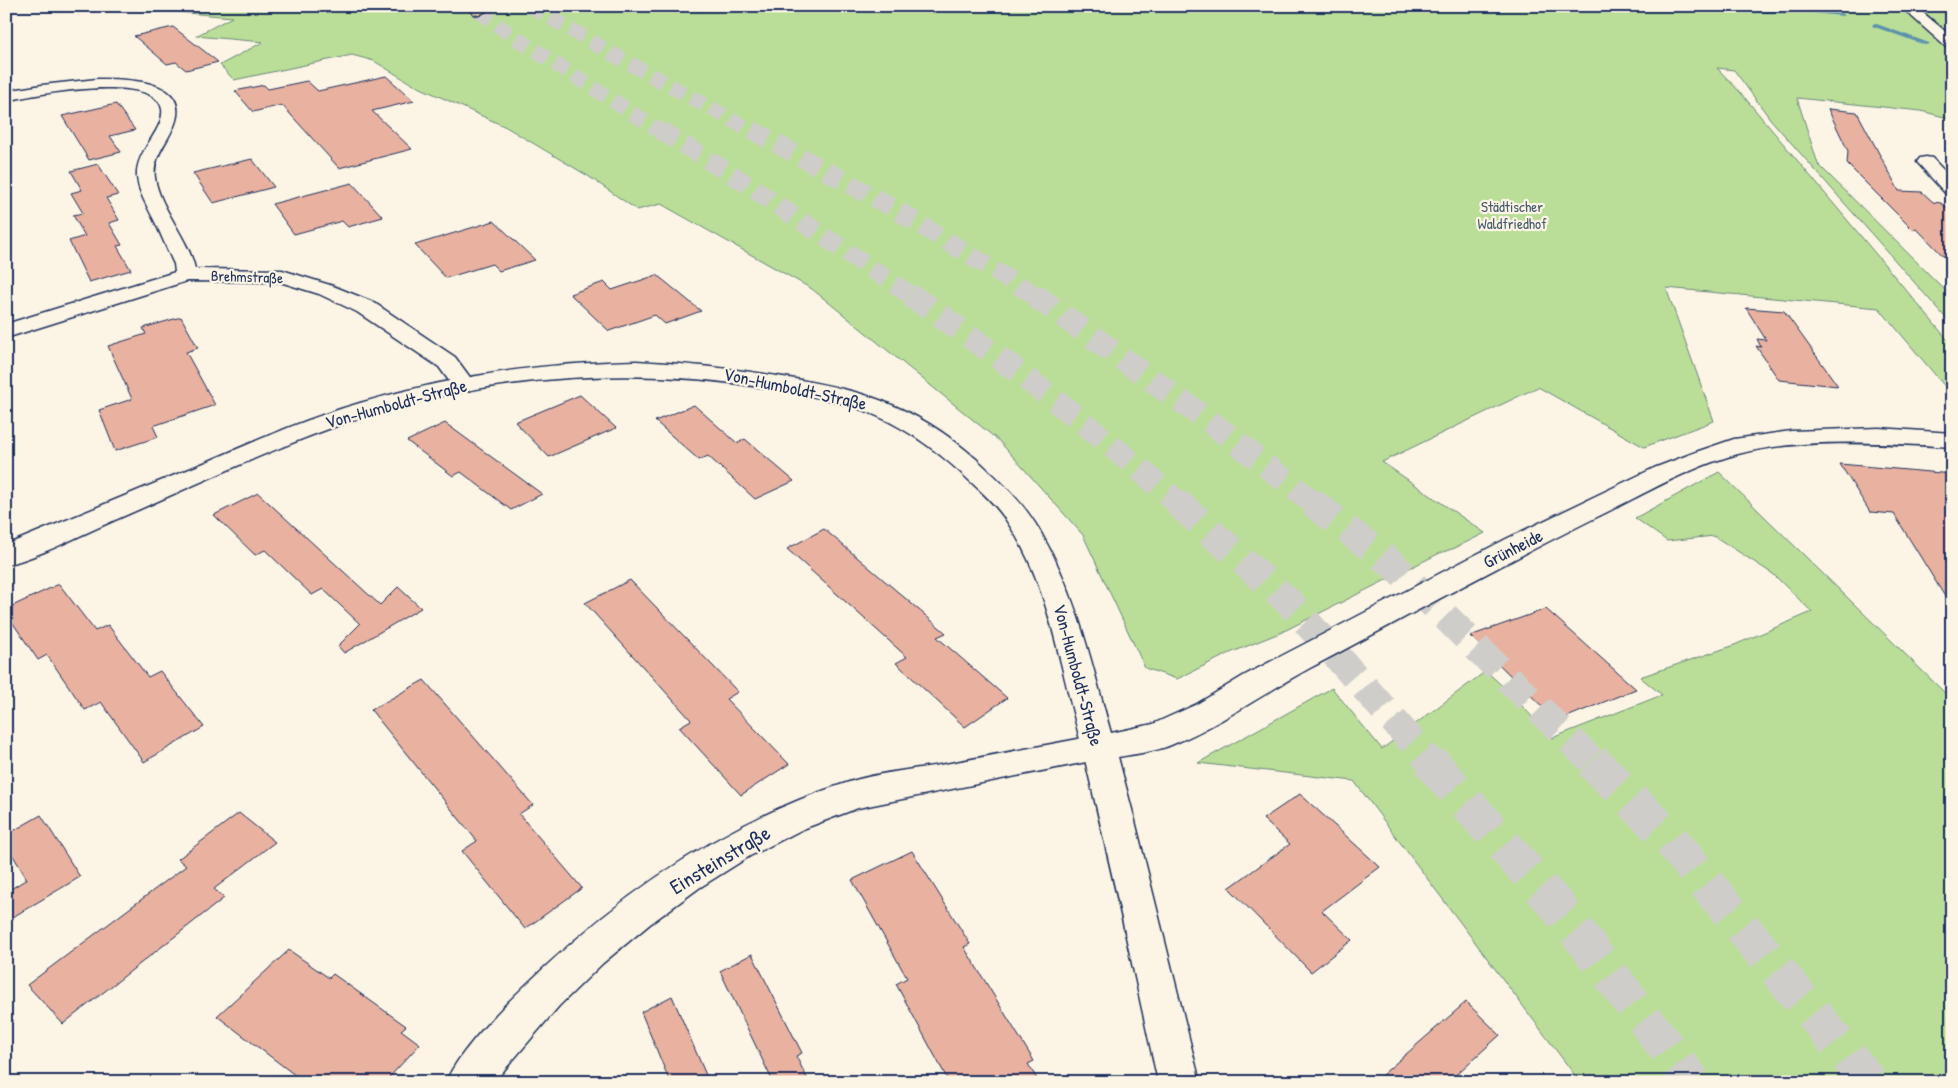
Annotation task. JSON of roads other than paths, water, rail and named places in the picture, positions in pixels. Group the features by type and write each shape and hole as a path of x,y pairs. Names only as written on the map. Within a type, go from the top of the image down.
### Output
{"street":[{"path":"1907,6 1952,45"},
{"path":"6,96 71,85 101,83 138,86 161,94 167,100 170,108 168,119 148,161 145,175 151,197 184,264 186,275"},
{"path":"1926,162 1952,190"},
{"name":"Brehmstraße","path":"6,331 186,275 282,276 326,290 365,307 447,362 463,384"},
{"name":"Von-Humboldt-Straße","path":"6,556 307,428 386,402 463,384 560,370 608,368 702,370 747,376 829,393 868,404 917,428 948,448 971,467 1013,510 1048,575 1061,608 1099,748 1179,1082"},
{"name":"Grünheide","path":"1099,748 1159,736 1208,713 1256,683 1516,546 1663,474 1734,447 1791,438 1879,435 1952,440"},
{"name":"Einsteinstraße","path":"467,1082 490,1051 539,998 620,925 688,876 753,836 847,797 902,784 1099,748"}],"waterway":[{"path":"1672,6 1753,12 1812,12 1843,15"},
{"path":"1874,25 1927,44"}],"tunnel":[{"path":"531,6 609,52 754,132"},
{"path":"479,11 511,35 662,132"},
{"path":"660,130 742,181 912,296"},
{"path":"752,130 895,209 1036,296"},
{"path":"910,295 979,343 1047,394 1178,503"},
{"path":"1034,295 1213,424 1314,503"},
{"path":"1177,502 1290,603 1431,763"},
{"path":"1312,502 1393,565 1594,763"},
{"path":"1430,761 1558,907 1693,1082"},
{"path":"1592,761 1665,833 1869,1082"}],"park label":[{"name":"Städtischer Waldfriedhof","path":"1512,216"}]}
